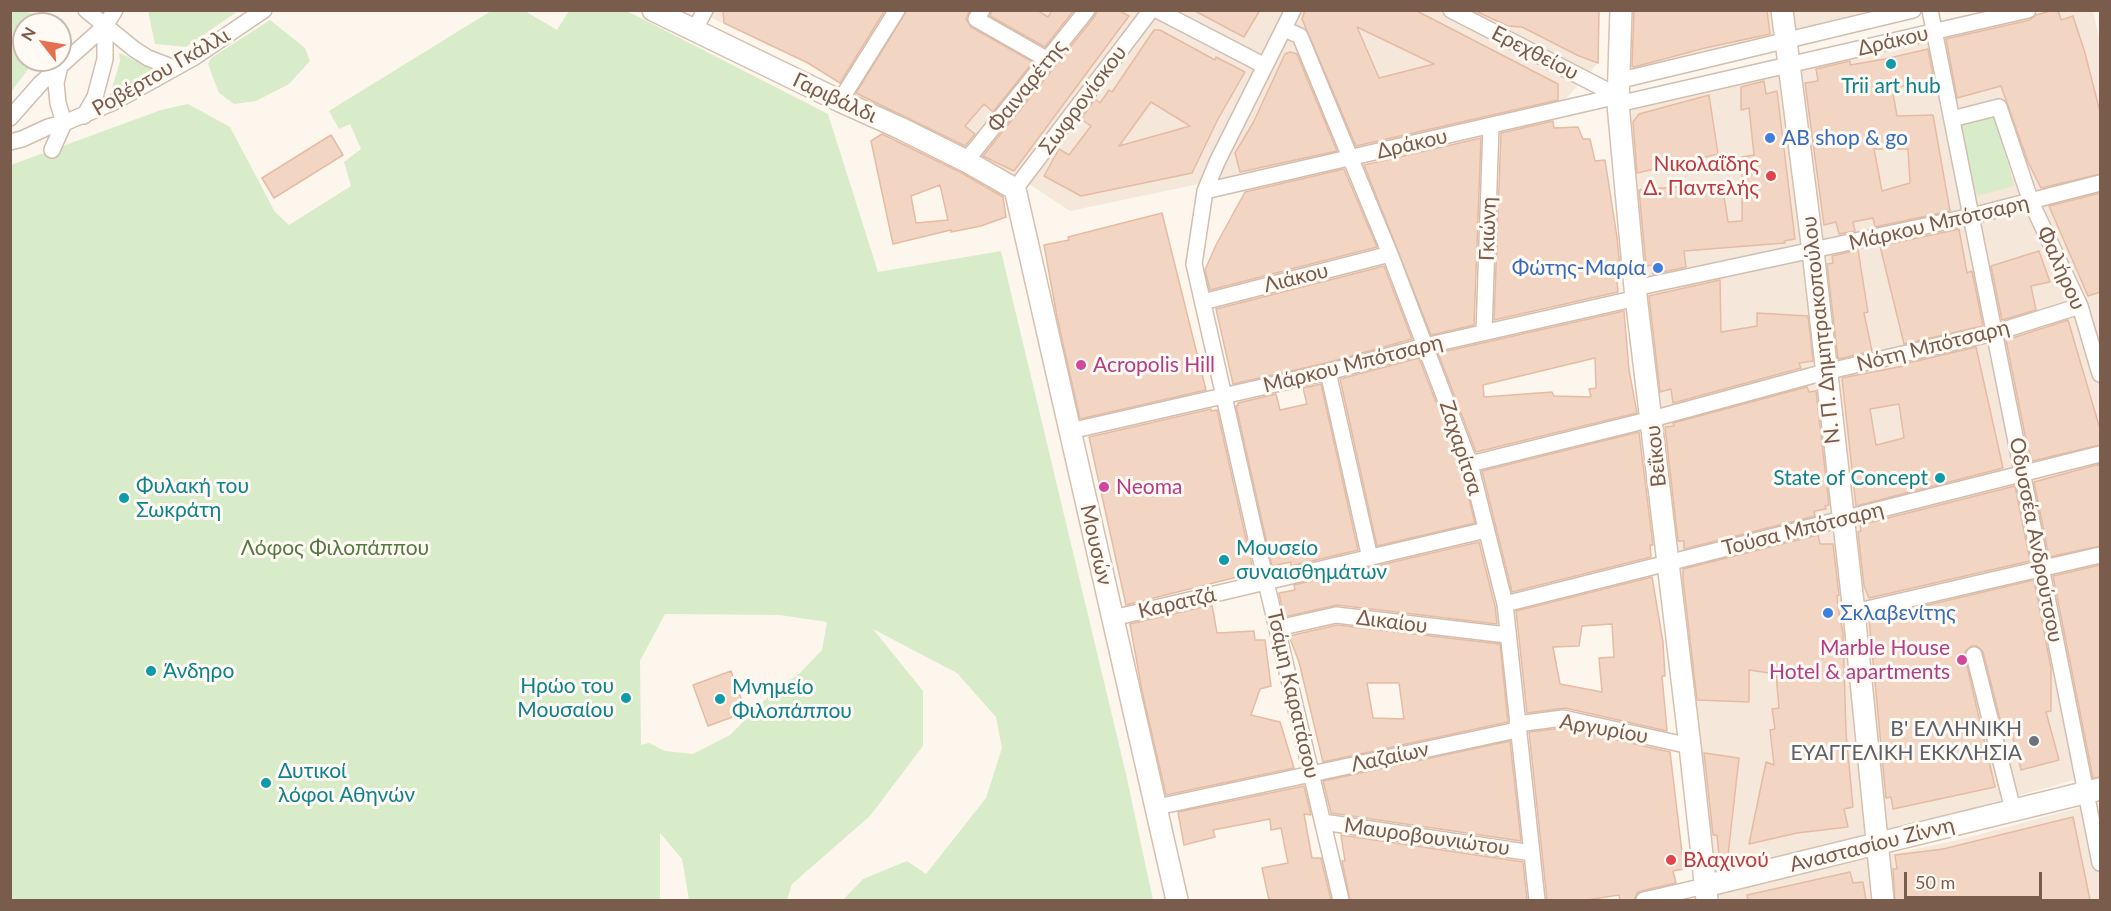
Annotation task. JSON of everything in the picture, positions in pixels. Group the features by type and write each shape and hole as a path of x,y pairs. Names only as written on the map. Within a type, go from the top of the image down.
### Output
{"street":[{"path":"86,10 134,50 174,68"},
{"path":"72,55 105,26 115,10"},
{"name":"Ροβέρτου Γκάλλι","path":"16,141 48,127 84,116 114,102 174,68 264,10"},
{"name":"Γαριβάλδι","path":"653,10 900,128 1015,189"},
{"path":"694,31 705,10"},
{"path":"840,101 897,10"},
{"name":"Φαιναρέτης","path":"966,161 1087,10"},
{"name":"Σωφρονίσκου","path":"1015,189 1151,10"},
{"path":"1157,10 1265,66"},
{"name":"Τσάμη Καρατάσου","path":"1293,10 1205,191 1194,264 1341,900"},
{"name":"Ερεχθείου","path":"1451,10 1470,15 1618,94"},
{"name":"Βεΐκου","path":"1621,10 1618,94 1636,293 1706,893"},
{"name":"Ν. Π. Δημητρακοπούλου","path":"1782,10 1813,251 1854,612 1882,900"},
{"name":"Δράκου","path":"1205,191 1491,126 1618,94 1785,41 1913,10"},
{"path":"1930,10 1972,216"},
{"name":"Δράκου","path":"1618,94 1788,64 2028,10"},
{"path":"979,15 1048,60"},
{"path":"84,116 95,97 105,59 105,26"},
{"name":"Ζαχαρίτσα","path":"1284,29 1300,36 1390,254 1470,464 1505,604 1537,900"},
{"path":"10,118 54,72"},
{"path":"52,150 64,123 58,103 56,83 59,72"},
{"name":"Φαλήρου","path":"1952,119 1999,107 2031,202 2080,306 2100,374"},
{"name":"Γκιώνη","path":"1484,332 1491,126"},
{"name":"Μάρκου Μπότσαρη","path":"1070,431 1328,372 1636,293 1972,216 2100,183"},
{"name":"Μουσών","path":"1015,189 1178,900"},
{"name":"Οδυσσέα Ανδρούτσου","path":"1972,216 2042,569 2094,790 2100,863"},
{"name":"Λιάκου","path":"1203,302 1390,254"},
{"name":"Νότη Μπότσαρη","path":"1470,464 1652,419 1826,372 1994,333 2080,306"},
{"path":"1328,372 1370,558"},
{"name":"Τούσα Μπότσαρη","path":"1505,604 2100,454"},
{"name":"Καρατζά","path":"1113,618 1486,530"},
{"path":"1854,612 2100,555"},
{"name":"Δικαίου","path":"1278,628 1336,615 1507,635"},
{"path":"1974,655 2013,810"},
{"name":"Αργυρίου","path":"1517,727 1563,718 1690,746"},
{"name":"Λαζαίων","path":"1157,807 1517,727"},
{"name":"Αναστασίου Ζίννη","path":"1644,900 1706,893 1878,844 2094,790"},
{"name":"Μαυροβουνιώτου","path":"1323,822 1532,853"}],"shaded area":[{"path":"697,11 1600,11 1598,63 1562,103 1342,154 1070,211 1023,180 936,134 910,125 851,95 842,85 808,63"},
{"path":"1628,11 1869,11 1626,72"},
{"path":"2047,11 2093,11 2100,42 2100,773 1709,881 1625,111"},
{"path":"2100,802 2100,900 1711,900 1710,893 1962,839"}],"green space":[{"path":"11,10 27,12 12,12 12,72 26,72 11,92"},
{"path":"148,10 238,11 186,47 155,44"},
{"name":"Λόφος Φιλοπάππου","path":"491,11 525,11 557,30 569,11 627,11 828,114 878,272 1001,251 1126,774 1153,900 843,900 863,879 907,861 926,874 986,798 1002,748 996,717 957,673 873,629 923,691 923,746 870,816 792,884 787,900 689,900 682,859 660,833 660,900 11,900 11,165 161,110 188,104 230,127 275,212 289,225 351,186 344,162 361,149 350,124 339,129 329,111","holes":["665,614 780,615 827,622 822,650 799,674 773,692 730,735 693,754 665,751 649,743 641,745 640,661"]},
{"path":"270,20 305,48 310,61 289,84 256,101 234,104 219,93 208,64 211,58"},
{"path":"119,53 159,70 109,98 120,61"},
{"path":"1995,116 2014,186 1977,196 1958,127"}],"building":[{"path":"723,10 885,10 840,83 808,63 724,23"},
{"path":"907,10 970,10 966,19 971,27 1033,62 993,112 984,104 965,126 975,134 965,146 856,93"},
{"path":"992,10 1037,10 1048,17 1052,10 1074,10 1045,47 990,16"},
{"path":"1097,10 1118,10 1129,16 1014,171 983,156 1095,16"},
{"path":"1193,10 1260,10 1244,37"},
{"path":"1305,10 1415,10 1558,84 1558,100 1356,146 1302,19","holes":["1357,27 1434,64 1379,78"]},
{"path":"1473,10 1599,10 1598,63 1579,56 1522,27 1508,26"},
{"path":"1634,10 1767,10 1770,34 1634,67 1632,66"},
{"path":"2058,10 2061,20 2073,16 2085,53 2100,112 2100,174 2041,188 2028,162 2001,86 1957,98 1946,39 2030,20 2036,15"},
{"path":"1154,30 1160,30 1215,60 1216,57 1245,72 1218,119 1192,173 1081,196 1044,176 1059,149 1069,155 1091,126 1081,119 1095,99 1100,103 1109,90 1112,92","holes":["1151,102 1190,126 1119,146"]},
{"path":"1928,49 1934,81 1892,88 1897,116 1933,115 1950,211 1875,227 1873,218 1853,222 1855,231 1839,234 1836,222 1824,225 1805,83 1818,81 1816,69 1850,61 1850,65","holes":["1874,149 1908,149 1910,183 1882,191"]},
{"path":"1290,52 1297,54 1337,151 1240,172 1235,153 1253,123 1285,54"},
{"path":"1764,81 1766,94 1777,91 1795,239 1784,241 1785,243 1684,251 1686,267 1653,274 1652,265 1646,266 1639,190 1722,183 1728,222 1742,221 1742,157 1754,155 1749,108 1741,110 1741,87"},
{"path":"1709,95 1718,154 1637,173 1633,122 1639,114"},
{"path":"1553,121 1554,128 1578,127 1583,139 1590,139 1595,161 1605,160 1617,237 1620,268 1616,269 1618,292 1494,320 1501,133"},
{"path":"882,134 960,172 1003,197 1006,217 981,226 951,232 951,230 893,244 871,141","holes":["940,185 948,220 916,223 911,196"]},
{"path":"331,135 343,155 274,198 262,178"},
{"path":"1481,138 1474,325 1431,335 1364,165"},
{"path":"1344,169 1377,247 1210,290 1205,270 1245,192"},
{"path":"2100,193 2100,292 2088,296 2049,206"},
{"path":"1162,213 1206,390 1080,419 1057,317 1044,245"},
{"path":"1959,229 1967,273 1972,271 1983,326 1904,344 1880,246"},
{"path":"1858,250 1868,312 1864,313 1872,351 1838,359 1827,264 1833,263 1832,256"},
{"path":"2039,251 2050,282 2031,286 2036,310 2002,320 1991,266"},
{"path":"1384,266 1412,339 1326,363 1233,384 1216,309"},
{"path":"1720,280 1721,332 1757,326 1757,313 1808,316 1813,361 1799,363 1801,368 1673,403 1671,389 1660,392 1649,296"},
{"path":"1624,311 1629,370 1637,413 1476,452 1438,353","holes":["1595,358 1596,388 1589,389 1591,397 1554,396 1552,392 1484,397 1483,385"]},
{"path":"2068,320 2100,429 2100,445 2032,461 2006,340"},
{"path":"1976,347 2003,468 1856,506 1842,378 1909,365 1908,363","holes":["1899,404 1904,438 1876,445 1870,409"]},
{"path":"1419,358 1461,467 1475,523 1377,546 1340,379"},
{"path":"1321,384 1358,550 1291,566 1291,562 1272,566 1236,406 1238,403 1276,394 1280,410 1307,404 1303,388"},
{"path":"1807,387 1809,392 1816,391 1829,505 1825,506 1826,509 1814,511 1815,516 1684,549 1684,541 1678,541 1665,427"},
{"path":"1211,409 1211,411 1217,410 1253,570 1249,571 1249,574 1126,605 1089,437"},
{"path":"1639,432 1653,545 1650,545 1651,557 1512,592 1482,471"},
{"path":"2100,464 2100,546 2049,557 2034,482"},
{"path":"2015,486 2030,561 1869,598 1864,586 1858,532 1861,531 1860,525"},
{"path":"1818,535 1820,544 1833,544 1839,595 1837,596 1838,608 1843,633 1846,733 1853,807 1844,809 1848,827 1797,833 1749,844 1766,762 1774,765 1770,730 1775,729 1772,709 1779,708 1776,674 1749,670 1749,702 1697,700 1683,569"},
{"path":"1479,542 1495,606 1497,624 1337,605 1284,617 1279,593 1295,590 1294,585"},
{"path":"2100,565 2100,777 2093,778 2053,576"},
{"path":"1652,577 1663,642 1665,676 1662,676 1667,731 1565,708 1527,713 1516,611","holes":["1612,624 1614,657 1599,658 1602,692 1560,684 1553,647 1579,646 1582,626"]},
{"path":"2034,580 2051,668 2051,711 2046,712 2059,760 2021,770 2009,722 2001,723 1983,652 1977,646 1971,646 1965,652 1965,657 1995,787 1893,809 1891,797 1886,798 1869,619"},
{"path":"1212,605 1217,633 1254,631 1255,640 1265,640 1271,686 1260,689 1251,715 1280,722 1294,768 1166,795 1142,691 1130,624"},
{"path":"1337,625 1500,644 1508,722 1323,762 1299,662 1289,636","holes":["1367,683 1399,683 1404,719 1373,718"]},
{"name":"Μνημείο Φιλοπάππου","path":"731,671 746,712 708,726 693,685"},
{"path":"1563,728 1670,752 1684,869 1673,871 1676,883 1641,891 1637,893 1634,900 1620,900 1619,895 1587,900 1547,900 1529,732"},
{"path":"1510,741 1521,841 1331,813 1323,781"},
{"path":"1704,753 1739,758 1727,864 1720,864 1717,835 1713,835"},
{"path":"1304,786 1311,815 1304,814 1312,858 1321,858 1331,900 1269,900 1262,868 1288,863 1281,828 1271,830 1270,819 1213,830 1215,837 1184,845 1178,812"},
{"path":"2073,817 2090,900 1895,900 1893,869 1897,869 1895,855 1943,849"},
{"path":"1341,835 1523,862 1527,900 1350,900 1342,861 1345,861"},
{"path":"1850,872 1853,883 1863,882 1866,900 1748,900 1747,895"}],"place":[{"name":"Trii art hub","path":"1891,64"},
{"name":"AB shop & go","path":"1770,138"},
{"name":"Νικολαΐδης Δ. Παντελής","path":"1771,176"},
{"name":"Φώτης-Μαρία","path":"1658,268"},
{"name":"Acropolis Hill","path":"1081,365"},
{"name":"State of Concept","path":"1940,478"},
{"name":"Neoma","path":"1104,487"},
{"name":"Φυλακή του Σωκράτη","path":"124,498"},
{"name":"Μουσείο συναισθημάτων","path":"1224,560"},
{"name":"Σκλαβενίτης","path":"1828,613"},
{"name":"Marble House Hotel & apartments","path":"1962,660"},
{"name":"Άνδηρο","path":"151,671"},
{"name":"Ηρώο του Μουσαίου","path":"626,698"},
{"name":"Μνημείο Φιλοπάππου","path":"720,699"},
{"name":"Β' ΕΛΛΗΝΙΚΗ ΕΥΑΓΓΕΛΙΚΗ ΕΚΚΛΗΣΙΑ","path":"2034,741"},
{"name":"Δυτικοί λόφοι Αθηνών","path":"266,783"},
{"name":"Βλαχινού","path":"1671,860"}]}
